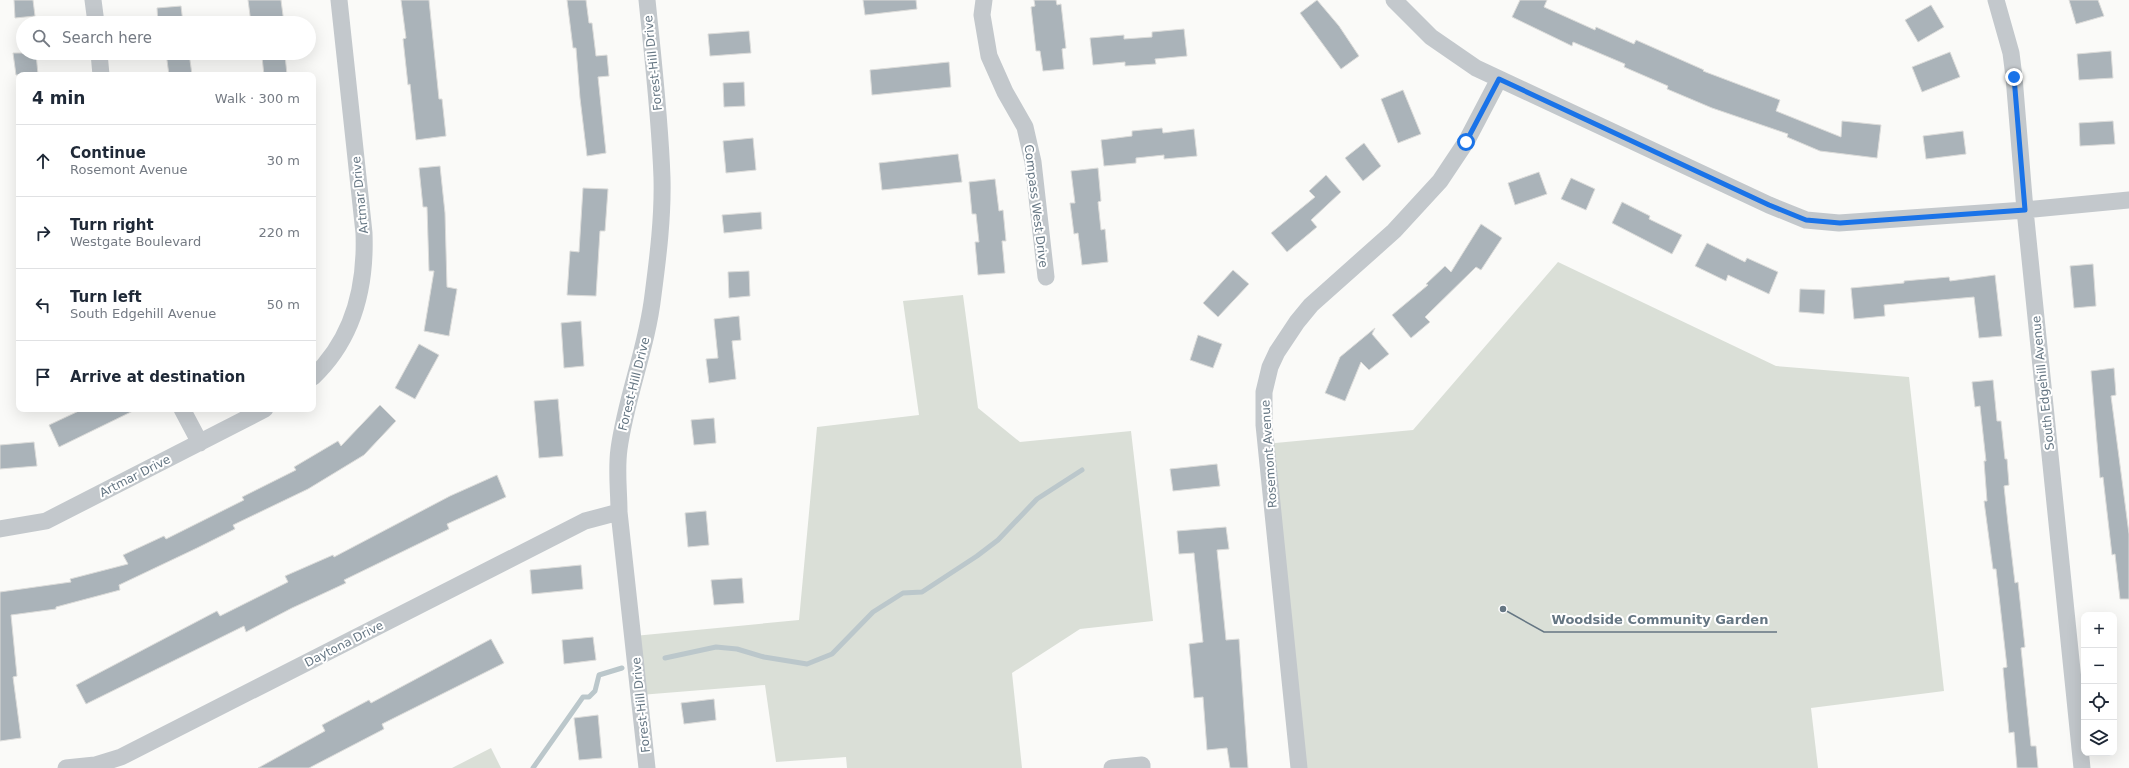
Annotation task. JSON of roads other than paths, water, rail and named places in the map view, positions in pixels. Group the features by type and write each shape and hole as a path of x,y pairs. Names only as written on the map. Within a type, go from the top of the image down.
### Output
{"street":[{"path":"93,0 95,16"},
{"name":"Artmar Drive","path":"316,373 337,348 352,320 361,291 365,260 364,233 339,0"},
{"name":"Forest-Hill Drive","path":"646,0 658,108 662,179 658,253 647,333 619,450 619,512 648,768"},
{"name":"Compass West Drive","path":"984,0 982,15 989,56 1005,92 1025,127 1033,162 1046,278"},
{"path":"1394,0 1413,20 1443,46 1476,68 1769,205 1806,220 1840,223 2025,210 2129,200"},
{"name":"South Edgehill Avenue","path":"1996,0 2012,61 2025,210 2082,768"},
{"path":"100,60 101,72"},
{"name":"Rosemont Avenue","path":"1299,768 1264,425 1264,392 1270,367 1277,352 1311,305 1394,231 1440,181 1466,142 1499,79"},
{"path":"184,412 200,443"},
{"name":"Artmar Drive","path":"0,528 46,521 259,412"},
{"name":"Daytona Drive","path":"66,768 95,765 121,757 585,521 619,512"},
{"path":"1112,768 1142,765 1142,768"}],"waterway":[{"path":"665,658 716,647 737,649 764,657 807,664 832,654 873,612 903,593 922,592 977,556 998,540 1037,499 1082,470"},
{"path":"533,768 583,697 589,697 595,691 599,675 622,668"}],"place":[{"name":"Woodside Community Garden","path":"1503,609"}]}
